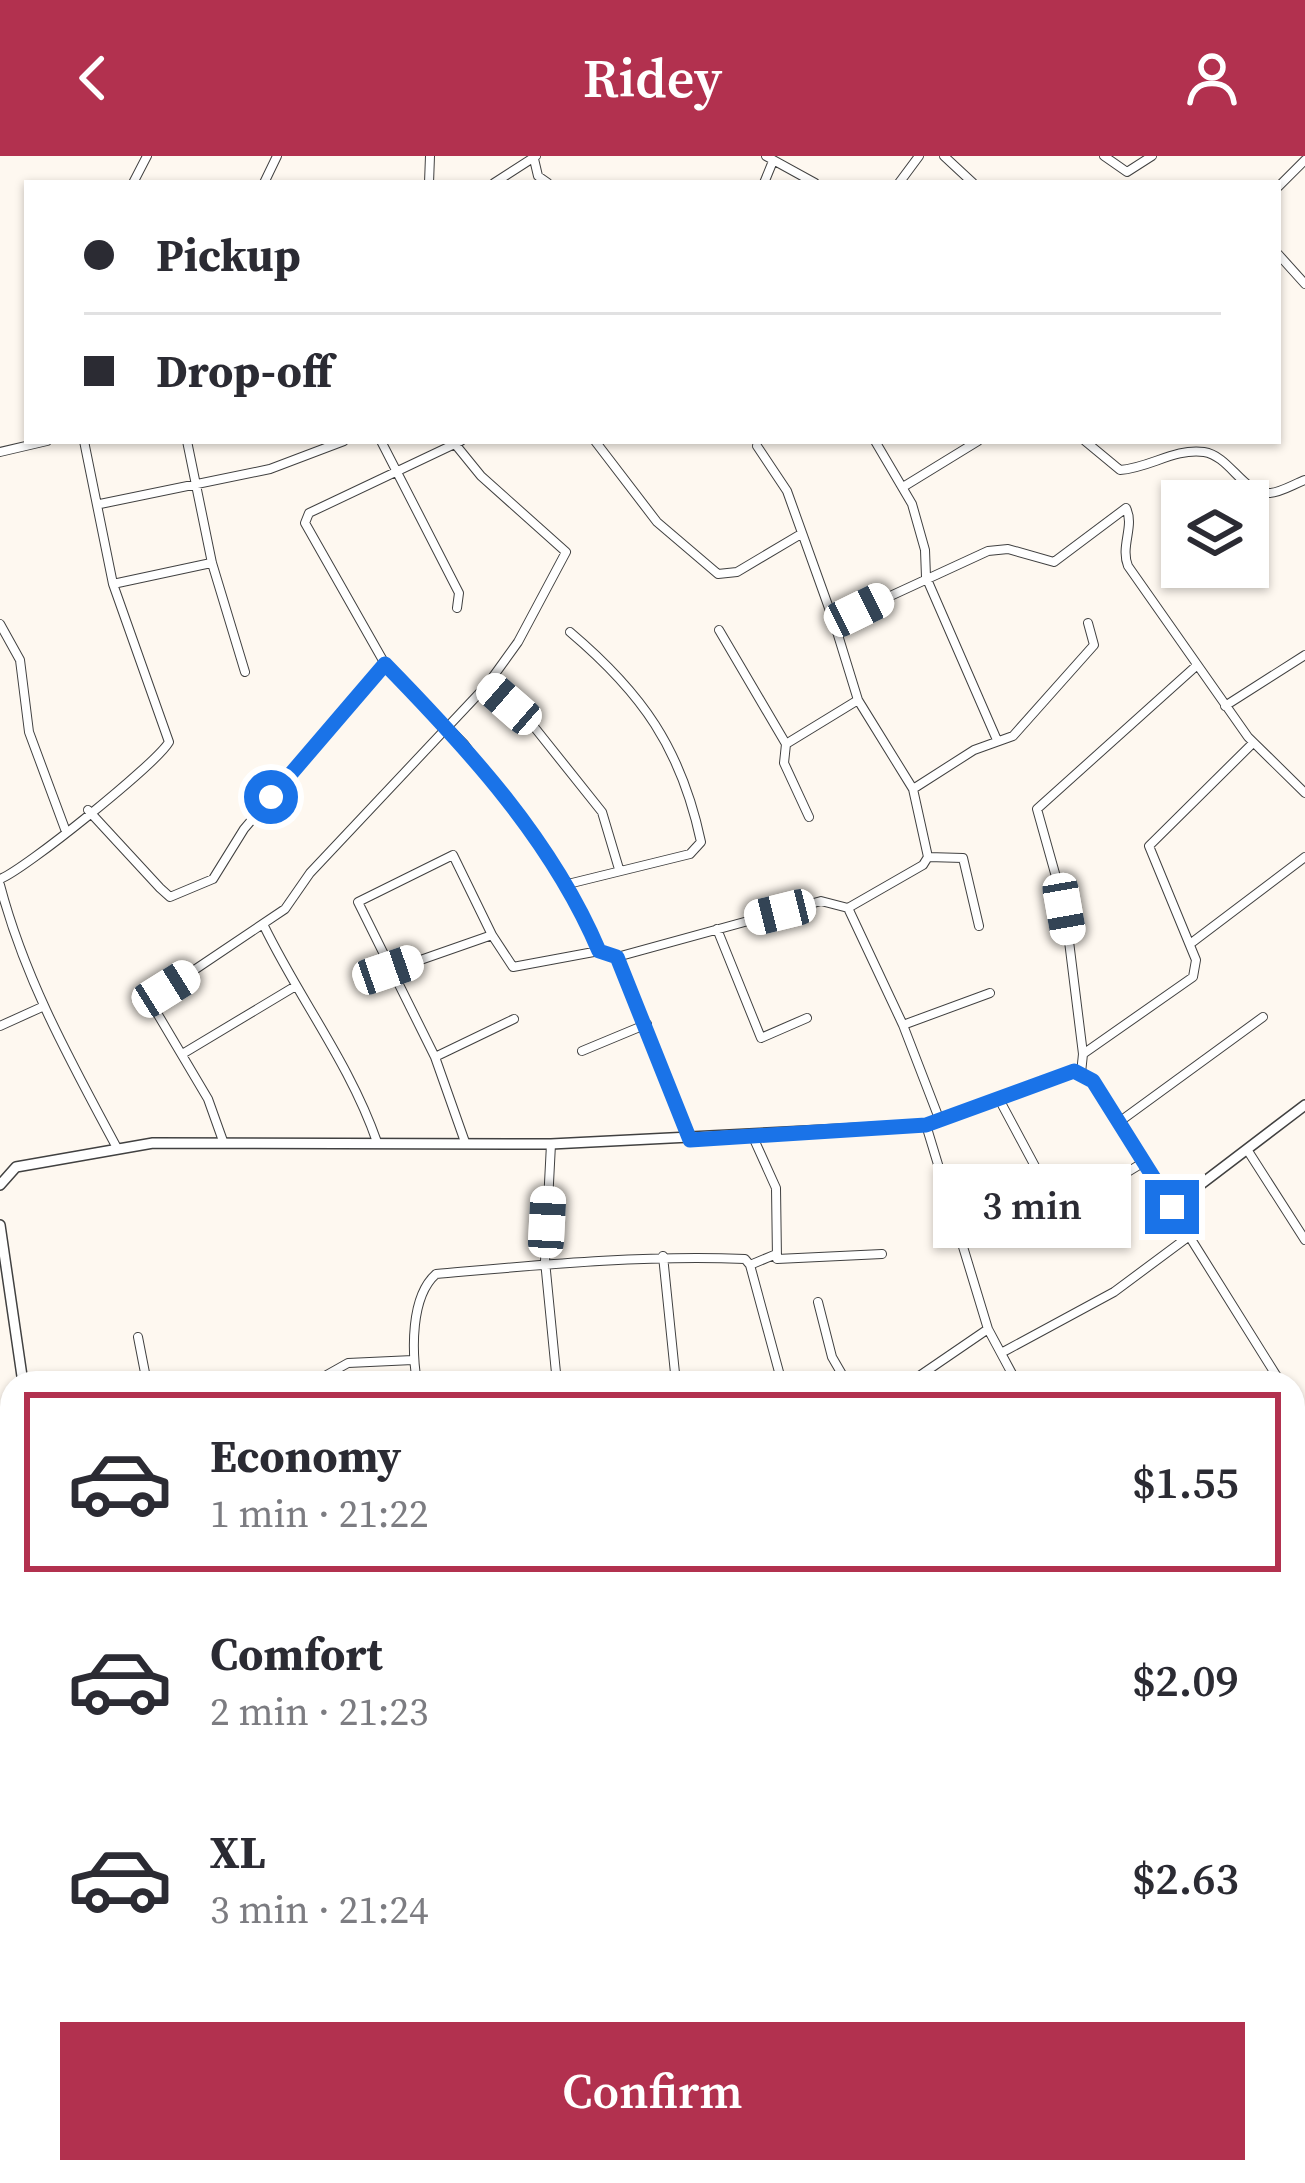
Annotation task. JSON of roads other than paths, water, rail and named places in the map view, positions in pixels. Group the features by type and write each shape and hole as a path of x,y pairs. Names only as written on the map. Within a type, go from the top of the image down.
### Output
{"street":[{"path":"944,156 970,180"},
{"path":"1104,156 1126,172 1152,156"},
{"path":"499,180 535,158"},
{"path":"770,158 810,180"},
{"path":"1281,184 1305,160"},
{"path":"1281,257 1305,284"},
{"path":"0,452 34,444"},
{"path":"85,444 112,584 170,742 140,774 65,829 29,866 0,882 14,940 42,1007 117,1148"},
{"path":"188,444 212,563 245,672"},
{"path":"100,504 270,470 336,444"},
{"path":"382,444 458,593 457,608"},
{"path":"456,444 394,470 305,518 344,600 385,664 447,727 568,884 599,951"},
{"path":"223,1142 184,1053 157,1013 157,1001 166,989 264,926 487,685 518,642 566,550 496,490 459,444"},
{"path":"597,444 657,522 718,574 737,572 801,533"},
{"path":"877,444 903,488 926,550 926,577 997,740"},
{"path":"903,488 973,444"},
{"path":"1089,444 1120,470 1145,468 1180,452 1201,452 1217,455 1258,491 1271,494 1305,480"},
{"path":"465,1142 436,1057 388,970 358,902 446,856 457,858 492,935 513,967 599,951 617,957 821,902 848,908 923,866 928,857 913,789 858,700 777,468 757,446"},
{"path":"834,622 999,548 1054,562 1126,508 1130,522 1122,552 1128,566 1171,621 1195,668 1253,743 1304,790"},
{"path":"112,584 212,563"},
{"path":"913,789 997,740 1013,736 1094,645 1088,623"},
{"path":"0,625 3,640 20,660 29,732 65,829"},
{"path":"719,630 786,744 784,763 808,818"},
{"path":"568,884 698,849 691,792 642,698 570,632"},
{"path":"1225,706 1305,655"},
{"path":"88,810 170,897 184,895 213,879 244,829 385,664"},
{"path":"1081,1073 1083,1054 1064,909 1037,809 1195,668"},
{"path":"487,685 531,723 602,812 619,869"},
{"path":"786,744 858,700"},
{"path":"1083,1054 1185,986 1196,960 1149,846 1253,743"},
{"path":"928,857 963,858 979,926"},
{"path":"1190,944 1305,857"},
{"path":"848,908 903,1025 940,1121"},
{"path":"264,926 294,987 356,1082 377,1142"},
{"path":"717,928 761,1038 807,1018"},
{"path":"388,970 492,935"},
{"path":"617,957 690,1140"},
{"path":"184,1053 294,987"},
{"path":"903,1025 990,994"},
{"path":"0,1026 42,1007"},
{"path":"1119,1123 1263,1017"},
{"path":"436,1057 514,1019"},
{"path":"582,1051 647,1024"},
{"path":"0,1185 16,1167 117,1148 223,1142 551,1144 926,1125 1064,1071 1081,1073 1093,1081 1273,1371"},
{"path":"1000,1099 1060,1213 1144,1162"},
{"path":"1172,1207 1305,1106"},
{"path":"926,1125 988,1330 1012,1371"},
{"path":"753,1137 776,1188 775,1255"},
{"path":"551,1144 545,1262 556,1371"},
{"path":"1248,1151 1304,1236"},
{"path":"0,1225 21,1371"},
{"path":"1003,1352 1114,1292 1188,1237"},
{"path":"750,1265 775,1255 882,1254"},
{"path":"663,1256 675,1371"},
{"path":"415,1371 426,1282 436,1274 663,1256 745,1259 779,1371"},
{"path":"818,1302 840,1371"},
{"path":"927,1371 988,1330"},
{"path":"138,1337 145,1371"},
{"path":"334,1371 348,1363 413,1360"}]}
